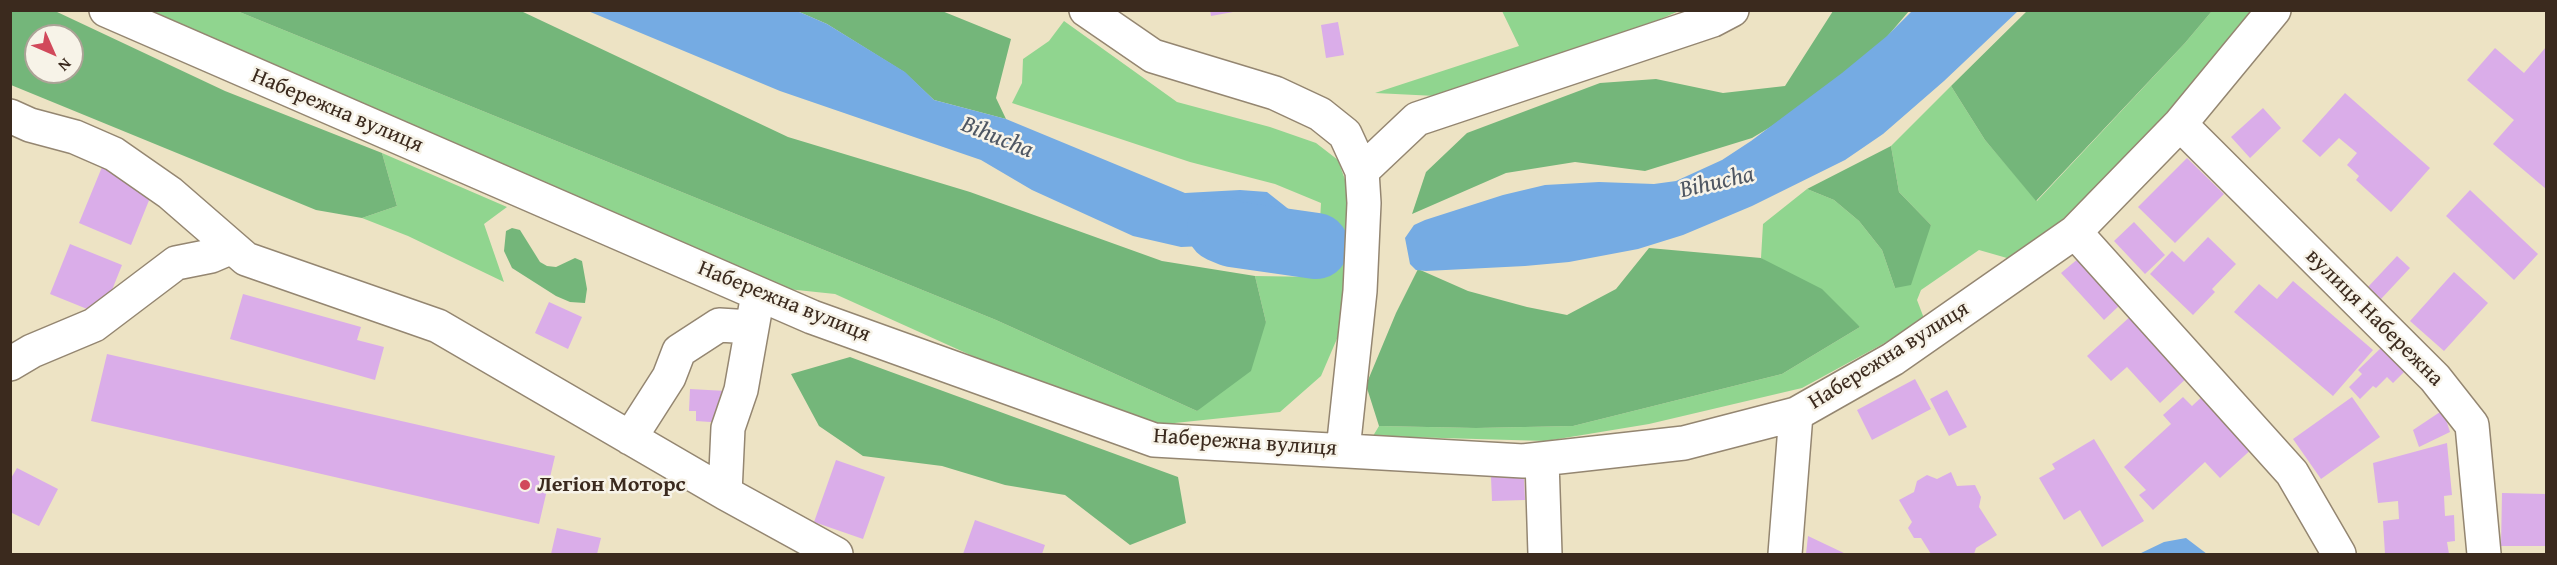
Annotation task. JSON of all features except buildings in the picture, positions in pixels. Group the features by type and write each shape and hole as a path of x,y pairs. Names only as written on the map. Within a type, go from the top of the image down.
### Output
{"street":[{"name":"Набережна вулиця","path":"106,10 812,317 1154,440 1523,461 1684,443 1796,414 1893,359 2075,232 2180,124 2274,10"},
{"path":"1086,10 1153,56 1275,93 1320,114 1345,134 1363,187 1360,291 1343,450"},
{"path":"1363,187 1417,119 1713,20 1732,10"},
{"path":"10,116 30,125 75,137 114,154 170,193 246,260 438,326 724,493 836,555"},
{"name":"вулиця Набережна","path":"2180,124 2435,378 2472,425 2484,555"},
{"path":"2075,232 2292,473 2339,555"},
{"path":"10,364 32,351 94,325 176,263 211,256 232,247"},
{"path":"724,493 728,428 741,390 758,294"},
{"path":"630,438 669,377 680,351 719,325 751,327"},
{"path":"1785,555 1796,414"},
{"path":"1542,460 1545,555"}],"green space":[{"path":"10,11 55,11 83,24 24,24 24,84 84,84 84,25 225,91 382,153 397,206 362,218 316,210 11,85"},
{"path":"144,11 237,11 996,320 1197,411 1266,322 1255,276 1317,277 1321,203 1275,184 1190,162 1012,103 1022,83 1023,59 1049,41 1064,21 1177,102 1270,127 1316,143 1338,160 1347,185 1348,313 1321,376 1280,412 1146,426 1048,390 835,294 778,288"},
{"path":"237,11 521,11 788,137 970,192 1162,261 1255,276 1266,322 1251,371 1197,411 996,320"},
{"path":"797,11 942,11 1011,39 996,98 1006,119 934,100 904,72 827,24"},
{"path":"1502,11 1679,11 1656,21 1436,96 1375,93 1519,46"},
{"path":"1833,11 1909,11 1851,79 1752,138 1645,171 1575,162 1506,173 1412,214 1426,172 1467,133 1600,83 1656,79 1723,93 1785,86"},
{"path":"2027,11 2212,11 2185,43 2036,201 1985,140 1951,86"},
{"path":"2212,11 2259,11 2201,80 2082,201 2025,255 2014,260 1979,250 1921,290 1917,300 1925,321 1802,388 1649,424 1546,441 1373,436 1379,426 1476,428 1573,426 1782,374 1860,327 1761,258 1763,224 1807,189 1834,200 1859,221 1882,250 1895,288 1931,225 1899,192 1891,146 1951,86 1985,140 2037,201 2185,43"},
{"path":"1891,146 1899,192 1931,225 1911,285 1895,288 1882,250 1859,221 1834,200 1807,189"},
{"path":"382,153 507,207 484,224 504,282 408,236 362,218 397,206"},
{"path":"512,228 520,230 540,262 547,266 556,267 575,258 582,261 587,289 585,303 570,302 556,296 512,268 504,251 506,231"},
{"path":"1649,248 1761,258 1822,289 1860,327 1782,374 1573,426 1476,428 1379,426 1366,385 1396,313 1418,269 1468,291 1567,315 1616,289"},
{"path":"850,357 1178,477 1186,523 1130,545 1065,495 1005,485 942,466 863,456 819,426 791,374"}],"water":[{"path":"1913,10 2018,11 1944,81 1883,134 1845,160 1752,206 1683,235 1638,249 1569,262 1426,271 1416,270 1410,264 1405,238 1414,225 1425,220 1503,195 1545,185 1599,182 1654,184 1676,181 1722,160 1842,73 1887,36"},
{"path":"588,11 797,11 827,24 905,72 934,100 1006,119 1185,193 1240,190 1267,192 1315,230 1308,247 1264,260 1244,255 1226,245 1181,247 1133,236 1032,190 981,160 780,91"},
{"path":"2186,538 2207,554 2139,554 2164,542"}],"waterway":[{"name":"Bihucha","path":"1220,229 1232,234 1316,246"}],"place":[{"name":"Легіон Моторс","path":"525,485"}]}
